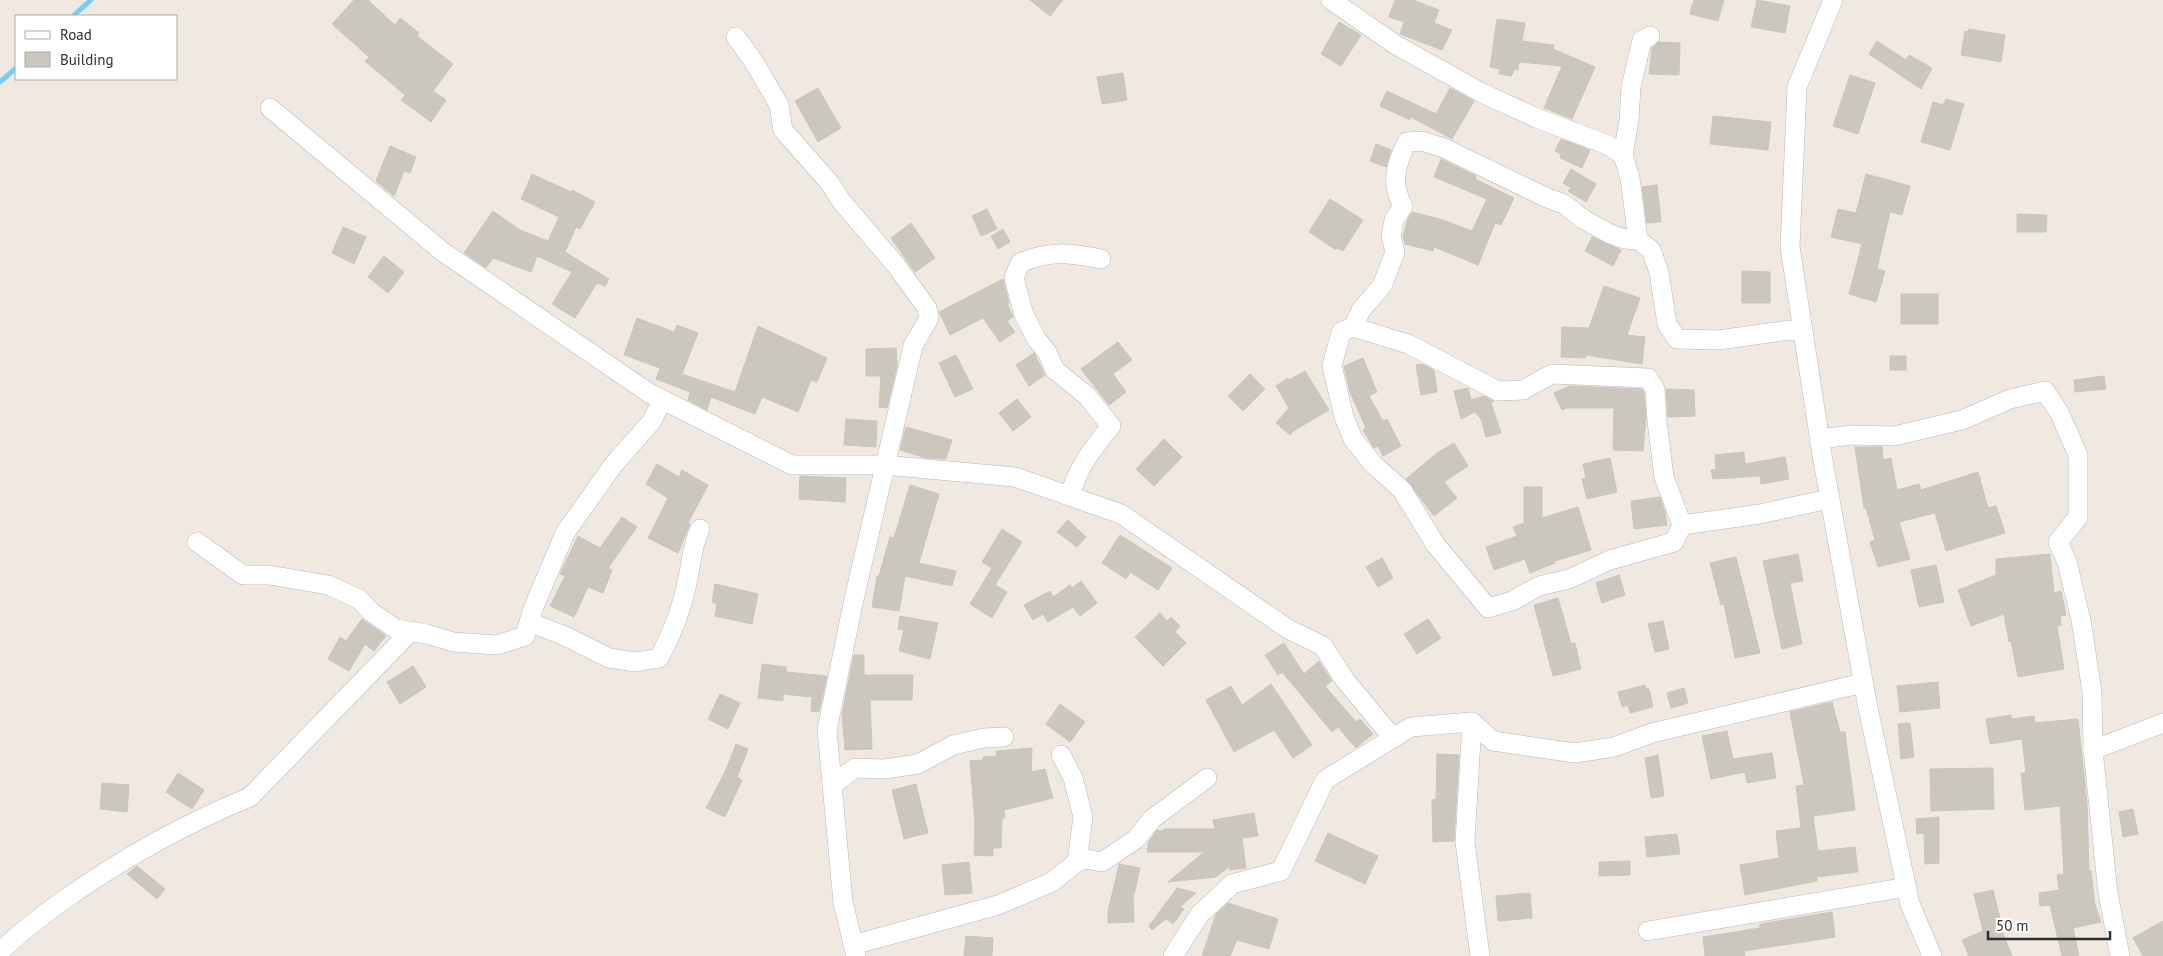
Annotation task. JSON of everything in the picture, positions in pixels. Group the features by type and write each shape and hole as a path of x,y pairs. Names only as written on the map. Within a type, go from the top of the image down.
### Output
{"street":[{"path":"1331,0 1396,45 1482,93 1539,119 1608,145 1623,155"},
{"path":"1833,0 1798,87 1790,247 1819,439 1864,683 1910,904 1932,956"},
{"path":"736,36 779,104 783,130 829,182 842,202 895,264 927,308 929,318 913,346 899,412 884,465 827,730 843,902 854,950 998,905 1052,882 1077,862 1086,859 1102,862 1136,839 1152,819 1207,778"},
{"path":"1638,240 1630,178 1623,155 1629,120 1630,87 1642,40 1650,36"},
{"path":"270,108 443,252 649,394 792,465 884,465 1015,476 1121,514 1288,629 1323,646 1345,680 1393,738"},
{"path":"1353,327 1408,344 1498,391 1523,390 1552,374 1648,378 1655,389 1664,477 1682,525 1674,542 1610,560 1569,579 1539,586 1512,600 1488,608 1435,544 1402,490 1373,464 1353,438 1344,417 1332,366 1341,332 1353,327 1362,310 1382,286 1395,252 1391,236 1394,220 1403,206 1396,193 1396,175 1400,156 1407,142 1422,141 1444,148 1545,197 1564,204 1583,219 1610,234 1625,239 1638,240 1651,250 1659,272 1667,324 1678,339 1719,340 1789,330 1803,332"},
{"path":"1070,496 1074,478 1089,452 1111,426 1087,396 1055,370 1024,316 1014,278 1020,263 1040,255 1069,254 1101,259"},
{"path":"1819,439 1851,435 1894,436 1962,420 2010,399 2045,391 2059,412 2078,455 2078,517 2058,542 2067,562 2081,620 2092,692 2093,750 2108,893 2120,956"},
{"path":"198,542 243,575 269,575 328,585 359,599 371,612 396,629 453,642 497,645 525,636 565,533 614,464 652,421 662,400"},
{"path":"1682,525 1760,514 1830,500"},
{"path":"529,622 565,636 609,658 636,662 659,658 674,631 688,578 694,542 700,529"},
{"path":"0,952 19,932 98,875 216,811 250,797 411,631"},
{"path":"1173,956 1200,914 1232,884 1280,871 1325,780 1411,727 1472,722 1493,741 1575,754 1614,747 1652,733 1864,683"},
{"path":"1472,722 1465,842 1480,956"},
{"path":"2093,750 2163,723"},
{"path":"832,785 855,768 885,769 918,764 952,745 1004,736"},
{"path":"1061,756 1073,778 1083,817 1077,862"},
{"path":"1648,931 1907,887"}],"building":[{"path":"354,0 368,0 395,25 400,18 419,33 417,36 453,64 433,91 446,100 431,122 401,100 405,95 365,61 369,57 332,24"},
{"path":"1030,0 1063,0 1050,16"},
{"path":"1395,0 1413,0 1439,10 1434,23 1452,30 1442,50 1400,34 1404,22 1389,17"},
{"path":"1694,0 1724,0 1718,21 1690,14"},
{"path":"1757,0 1790,6 1785,33 1751,27"},
{"path":"1497,19 1525,23 1522,41 1554,45 1553,49 1595,67 1572,119 1544,108 1562,66 1519,62 1518,70 1515,69 1511,76 1499,74 1500,69 1490,67"},
{"path":"1339,22 1361,35 1341,66 1321,54"},
{"path":"1969,29 2005,35 2001,62 1961,55 1965,31 1968,32"},
{"path":"1877,41 1906,60 1909,55 1932,68 1921,89 1869,54"},
{"path":"1659,42 1680,43 1679,75 1649,74 1652,48"},
{"path":"1123,73 1127,100 1102,104 1097,77"},
{"path":"1850,75 1875,83 1858,134 1833,126"},
{"path":"818,88 841,128 818,142 795,101"},
{"path":"1450,88 1474,101 1452,139 1411,117 1410,120 1380,106 1387,91 1436,114"},
{"path":"1946,99 1964,104 1950,150 1921,142 1933,102 1943,105"},
{"path":"1713,116 1771,122 1768,150 1710,144"},
{"path":"1561,139 1590,150 1582,168 1560,158 1561,154 1555,151"},
{"path":"1376,144 1391,150 1386,167 1370,161"},
{"path":"390,146 416,157 410,173 404,171 394,196 376,181"},
{"path":"1441,159 1476,176 1475,179 1514,198 1501,225 1495,223 1478,265 1434,247 1433,251 1405,244 1403,237 1407,221 1412,212 1443,220 1472,231 1487,199 1434,177"},
{"path":"1571,169 1596,184 1586,202 1568,191 1571,188 1563,183"},
{"path":"532,174 571,192 572,190 595,202 580,229 576,227 565,252 609,279 605,286 597,283 575,318 552,304 572,272 537,256 531,272 493,258 486,268 464,253 493,211 520,230 548,241 559,217 521,199"},
{"path":"1866,174 1910,186 1902,215 1890,212 1877,269 1885,271 1876,302 1849,294 1862,244 1831,237 1838,209 1856,213"},
{"path":"1657,185 1661,222 1647,223 1642,187"},
{"path":"1330,199 1363,220 1343,251 1337,248 1336,250 1309,232"},
{"path":"987,209 997,229 981,236 972,216"},
{"path":"2017,214 2047,215 2046,232 2017,232"},
{"path":"911,223 935,258 915,272 891,238"},
{"path":"343,227 366,237 354,264 332,253"},
{"path":"1003,229 1010,242 998,249 991,236"},
{"path":"1592,237 1621,250 1613,266 1585,251"},
{"path":"384,256 404,272 388,293 368,277"},
{"path":"1742,271 1770,272 1770,303 1742,303"},
{"path":"1003,279 1009,303 1007,303 1013,317 1007,321 1015,332 1000,342 983,318 950,335 939,312"},
{"path":"1604,286 1640,298 1627,335 1645,337 1642,364 1586,355 1586,358 1561,357 1562,327 1589,328"},
{"path":"1901,294 1938,294 1938,324 1901,324"},
{"path":"637,318 674,332 677,325 698,333 682,374 735,392 758,326 827,358 817,382 811,380 798,412 762,397 755,414 711,397 707,410 688,400 690,392 656,379 660,368 624,355"},
{"path":"1118,342 1132,360 1113,374 1126,392 1109,405 1081,369"},
{"path":"896,348 897,366 887,408 879,407 881,376 866,376 866,349"},
{"path":"1034,353 1045,375 1029,386 1016,365"},
{"path":"956,355 973,389 955,397 939,363"},
{"path":"1890,356 1906,356 1906,370 1890,370"},
{"path":"1363,358 1377,392 1369,396 1383,421 1387,419 1401,446 1383,456 1378,446 1374,448 1363,430 1366,428 1350,392 1344,366"},
{"path":"1422,364 1434,370 1437,392 1421,395 1416,365"},
{"path":"1305,371 1329,410 1295,430 1290,435 1276,423 1289,408 1276,386 1288,378 1289,380"},
{"path":"1250,374 1265,389 1243,411 1228,396"},
{"path":"2104,376 2106,389 2075,392 2074,380"},
{"path":"1570,386 1642,389 1646,418 1643,451 1613,450 1614,408 1567,408 1562,410 1554,393"},
{"path":"1468,388 1471,400 1484,396 1494,401 1491,403 1501,433 1486,437 1481,419 1475,412 1461,419 1454,391"},
{"path":"1666,389 1694,390 1695,416 1668,417"},
{"path":"1017,399 1031,417 1013,431 999,413"},
{"path":"846,419 877,421 876,447 844,445"},
{"path":"906,427 952,440 946,459 926,458 900,450"},
{"path":"1164,439 1182,457 1154,486 1136,469"},
{"path":"1454,443 1468,466 1444,482 1457,498 1434,516 1406,479 1437,453"},
{"path":"1855,447 1882,447 1883,460 1891,458 1897,490 1919,484 1921,490 1978,472 1988,508 1996,506 2005,533 1946,551 1935,513 1899,522 1910,559 1878,567 1870,542 1875,540 1866,508 1864,508"},
{"path":"1744,452 1745,464 1785,457 1789,479 1761,484 1760,476 1713,479 1711,470 1716,469 1715,455"},
{"path":"1610,458 1617,492 1587,499 1582,479 1586,478 1583,464"},
{"path":"657,464 679,477 682,470 708,485 688,523 690,524 678,553 648,538 668,498 646,484"},
{"path":"800,476 846,478 845,502 799,499"},
{"path":"910,485 939,494 919,563 956,571 952,586 905,576 899,611 872,607 877,576 879,576 890,537 894,538"},
{"path":"1524,487 1542,487 1542,518 1578,507 1591,550 1555,561 1555,563 1530,573 1525,559 1494,570 1486,547 1517,536 1513,527 1524,523"},
{"path":"1660,497 1667,525 1634,529 1631,501"},
{"path":"622,517 637,527 608,568 612,570 603,593 588,587 574,617 550,606 565,576 560,574 578,536 600,548"},
{"path":"1068,520 1086,537 1077,547 1057,532"},
{"path":"1002,529 1022,542 995,585 1007,592 992,618 970,604 992,568 982,562"},
{"path":"1120,535 1172,568 1158,590 1130,572 1126,579 1102,563"},
{"path":"1798,554 1803,581 1790,583 1802,644 1782,649 1763,561"},
{"path":"2050,554 2054,593 2061,591 2066,615 2060,616 2061,625 2057,626 2064,669 2018,677 2004,614 1971,626 1958,590 1996,575 1996,559"},
{"path":"1736,557 1760,653 1735,658 1724,604 1721,605 1710,563"},
{"path":"1382,558 1393,578 1378,587 1366,567"},
{"path":"1936,565 1944,602 1919,607 1911,570"},
{"path":"1619,575 1625,595 1602,603 1596,583"},
{"path":"1081,581 1097,603 1080,616 1073,607 1048,622 1043,614 1033,620 1024,605 1050,591 1053,597 1070,585 1072,588"},
{"path":"715,584 758,594 752,624 715,616 717,604 712,602"},
{"path":"1558,598 1571,644 1575,643 1581,669 1553,676 1534,605"},
{"path":"1160,613 1167,621 1171,617 1180,626 1175,632 1186,643 1163,666 1135,637"},
{"path":"900,616 938,623 930,659 899,651 904,630 898,629"},
{"path":"362,619 386,636 374,651 365,644 349,671 328,659 340,637 346,641"},
{"path":"1428,619 1441,638 1417,654 1404,634"},
{"path":"1663,621 1669,649 1655,652 1648,624"},
{"path":"1284,643 1304,674 1319,661 1332,681 1325,686 1356,722 1360,719 1373,734 1356,748 1338,727 1332,732 1282,672 1278,675 1265,655"},
{"path":"854,655 864,655 864,675 913,675 912,700 870,700 872,749 845,750 842,714"},
{"path":"762,664 786,667 786,672 827,676 819,712 811,711 812,697 783,694 783,701 758,698"},
{"path":"413,666 426,687 400,704 387,682"},
{"path":"1938,682 1940,708 1900,712 1897,686"},
{"path":"1271,684 1312,745 1293,758 1274,730 1234,752 1206,700 1231,686 1242,705"},
{"path":"1645,685 1646,689 1649,689 1653,707 1630,713 1628,705 1622,707 1618,692"},
{"path":"1684,688 1688,703 1671,708 1667,693"},
{"path":"720,694 740,703 728,729 708,719"},
{"path":"1832,702 1840,732 1845,732 1855,810 1813,816 1818,851 1855,847 1858,872 1817,877 1817,881 1745,895 1740,865 1779,858 1776,831 1801,828 1796,786 1804,785 1790,712"},
{"path":"1060,704 1085,722 1070,742 1046,724"},
{"path":"2011,715 2011,719 2034,716 2035,723 2078,719 2087,803 2089,871 2091,871 2095,905 2101,922 2073,928 2079,956 2062,956 2050,905 2040,906 2039,893 2059,890 2057,875 2064,874 2060,806 2025,810 2021,773 2026,773 2022,739 1990,744 1986,719"},
{"path":"1910,723 1914,757 1901,759 1898,724"},
{"path":"1727,731 1733,759 1772,753 1776,778 1747,783 1745,772 1711,779 1702,736"},
{"path":"736,744 748,749 737,777 742,780 725,817 706,808 725,772"},
{"path":"1032,748 1031,772 1045,769 1053,798 1004,810 1005,818 1002,818 1001,848 993,848 993,856 974,855 975,823 970,761 983,760 983,757 997,756 996,751"},
{"path":"1437,754 1459,755 1454,841 1433,842 1432,800 1436,799"},
{"path":"1658,755 1664,796 1651,798 1645,758"},
{"path":"1993,768 1994,809 1931,811 1930,769"},
{"path":"178,773 204,790 192,809 166,792"},
{"path":"102,783 129,785 127,812 100,809"},
{"path":"916,784 928,833 904,839 892,790"},
{"path":"2133,809 2138,834 2123,837 2119,812"},
{"path":"1254,813 1258,836 1242,838 1246,868 1229,870 1231,865 1216,877 1168,882 1204,852 1147,852 1148,843 1157,830 1215,829 1213,820"},
{"path":"1939,817 1939,863 1925,864 1924,833 1917,834 1916,819"},
{"path":"1328,833 1378,856 1365,884 1315,861"},
{"path":"1677,834 1680,854 1647,857 1645,837"},
{"path":"1630,861 1630,875 1599,876 1599,862"},
{"path":"969,862 972,893 945,895 942,865"},
{"path":"1119,864 1140,868 1133,894 1134,922 1108,923 1108,912"},
{"path":"137,866 165,889 157,899 127,874"},
{"path":"1177,888 1196,893 1180,907 1184,909 1173,924 1166,919 1152,930 1149,926"},
{"path":"1993,890 2000,918 1997,918 2012,956 1969,956 1962,940 1983,931 1974,894"},
{"path":"1530,893 1532,918 1498,921 1496,896"},
{"path":"1228,903 1278,919 1269,949 1237,940 1230,956 1202,956 1216,914"},
{"path":"1832,912 1835,937 1744,951 1745,956 1705,956 1703,937 1760,928 1760,924"},
{"path":"2163,921 2163,956 2143,956 2133,938"},
{"path":"966,936 993,938 992,956 964,956"}],"waterway":[{"path":"74,15 91,0"},
{"path":"0,82 15,69"}]}
